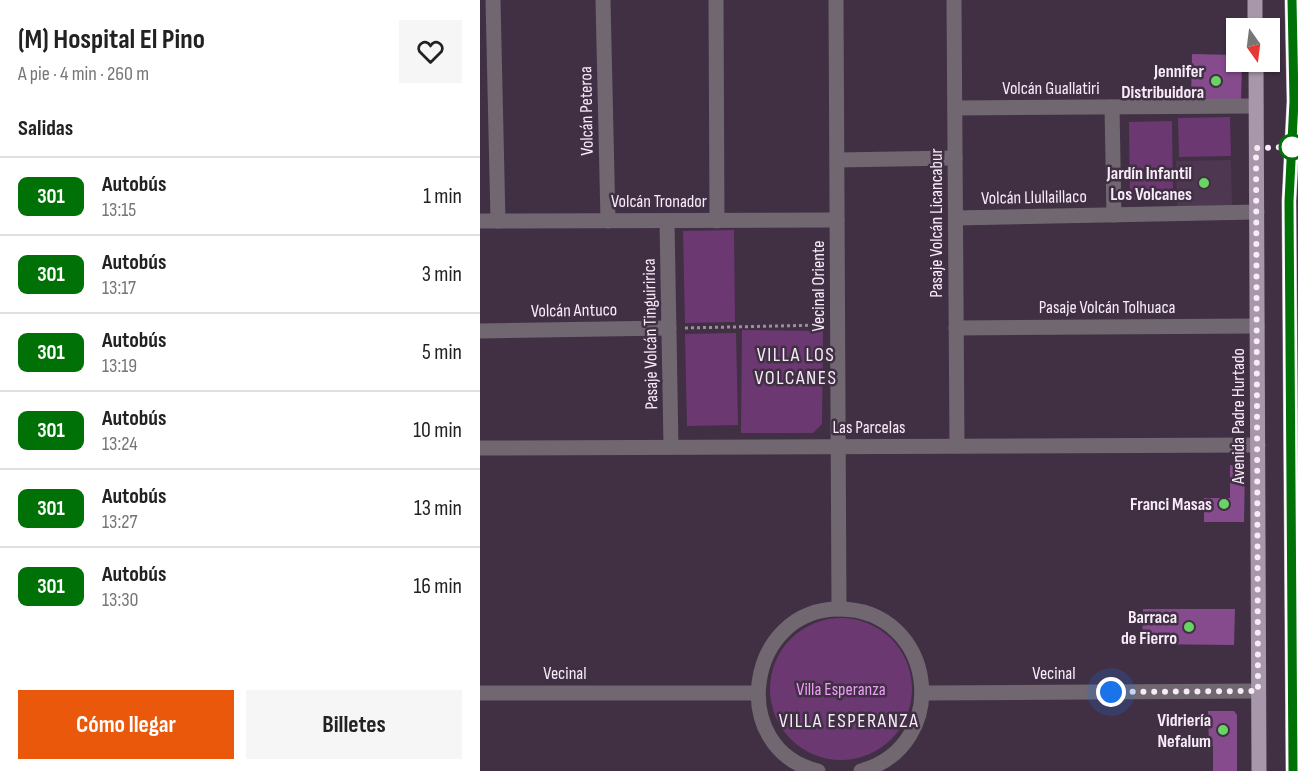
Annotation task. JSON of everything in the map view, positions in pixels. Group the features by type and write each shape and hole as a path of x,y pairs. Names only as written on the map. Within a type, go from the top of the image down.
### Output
{"main road":[{"path":"1255,0 1256,18"},
{"path":"1292,0 1296,101 1294,203 1295,732 1293,771"},
{"name":"Avenida Padre Hurtado","path":"1256,72 1259,771"}],"street":[{"path":"493,0 498,221"},
{"name":"Volcán Peteroa","path":"603,0 608,221"},
{"path":"716,0 717,220"},
{"name":"Vecinal Oriente","path":"836,0 839,609"},
{"name":"Pasaje Volcán Licancabur","path":"954,0 957,446"},
{"name":"Volcán Guallatiri","path":"955,108 1256,106"},
{"path":"1112,107 1114,215"},
{"path":"837,160 955,158"},
{"name":"Volcán Llullaillaco","path":"956,218 1257,212"},
{"name":"Pasaje Volcán Tinguiririca","path":"667,220 671,447"},
{"name":"Volcán Tronador","path":"480,221 837,220"},
{"name":"Pasaje Volcán Tolhuaca","path":"956,328 1257,326"},
{"name":"Volcán Antuco","path":"480,331 669,328"},
{"name":"Las Parcelas","path":"480,448 1257,445"},
{"path":"818,771 791,758 773,740 761,718 757,693 762,664 776,640 798,621 825,610 839,609 865,613 889,625 899,633 914,655 922,680 923,693 918,718 906,741 887,759 861,771"},
{"name":"Vecinal","path":"923,693 1258,691"},
{"name":"Vecinal","path":"480,693 757,693"}],"path":[{"path":"669,328 837,324"}],"shaded area":[{"name":"Jardín Infantil Los Volcanes","path":"1231,160 1232,206 1177,207 1176,161"}],"green space":[{"path":"1230,117 1231,156 1179,157 1178,118"},
{"path":"1172,121 1173,199 1130,200 1129,122"},
{"path":"734,230 735,322 685,323 683,231"},
{"name":"VILLA LOS VOLCANES","path":"742,330 823,331 822,424 813,433 741,433"},
{"path":"736,333 738,425 687,426 685,334"},
{"name":"Villa Esperanza","path":"841,618 868,623 891,639 907,662 912,689 907,716 891,739 868,755 841,760 814,755 791,739 775,716 770,689 775,662 791,639 814,623"}],"building":[{"name":"Jennifer Distribuidora","path":"1192,54 1226,55 1226,72 1242,72 1241,101 1191,101"},
{"path":"1230,465 1245,466 1244,522 1204,522 1204,498 1230,498"},
{"name":"Barraca de Fierro","path":"1143,609 1235,609 1234,645 1142,644"},
{"name":"Vidriería Nefalum","path":"1208,711 1234,711 1237,715 1237,771 1213,771 1213,746 1209,746"}],"bus line":[{"name":"301","path":"1292,0 1294,101 1289,201 1293,771"}],"place":[{"name":"Jennifer Distribuidora","path":"1216,81"},
{"name":"Jardín Infantil Los Volcanes","path":"1204,183"},
{"name":"Franci Masas","path":"1224,504"},
{"name":"Barraca de Fierro","path":"1189,627"},
{"name":"Vidriería Nefalum","path":"1223,730"}],"district":[{"name":"VILLA LOS VOLCANES","path":"796,366"},
{"name":"VILLA ESPERANZA","path":"849,720"}],"route":[{"path":"1111,692 1258,691 1256,148 1292,147"}]}
